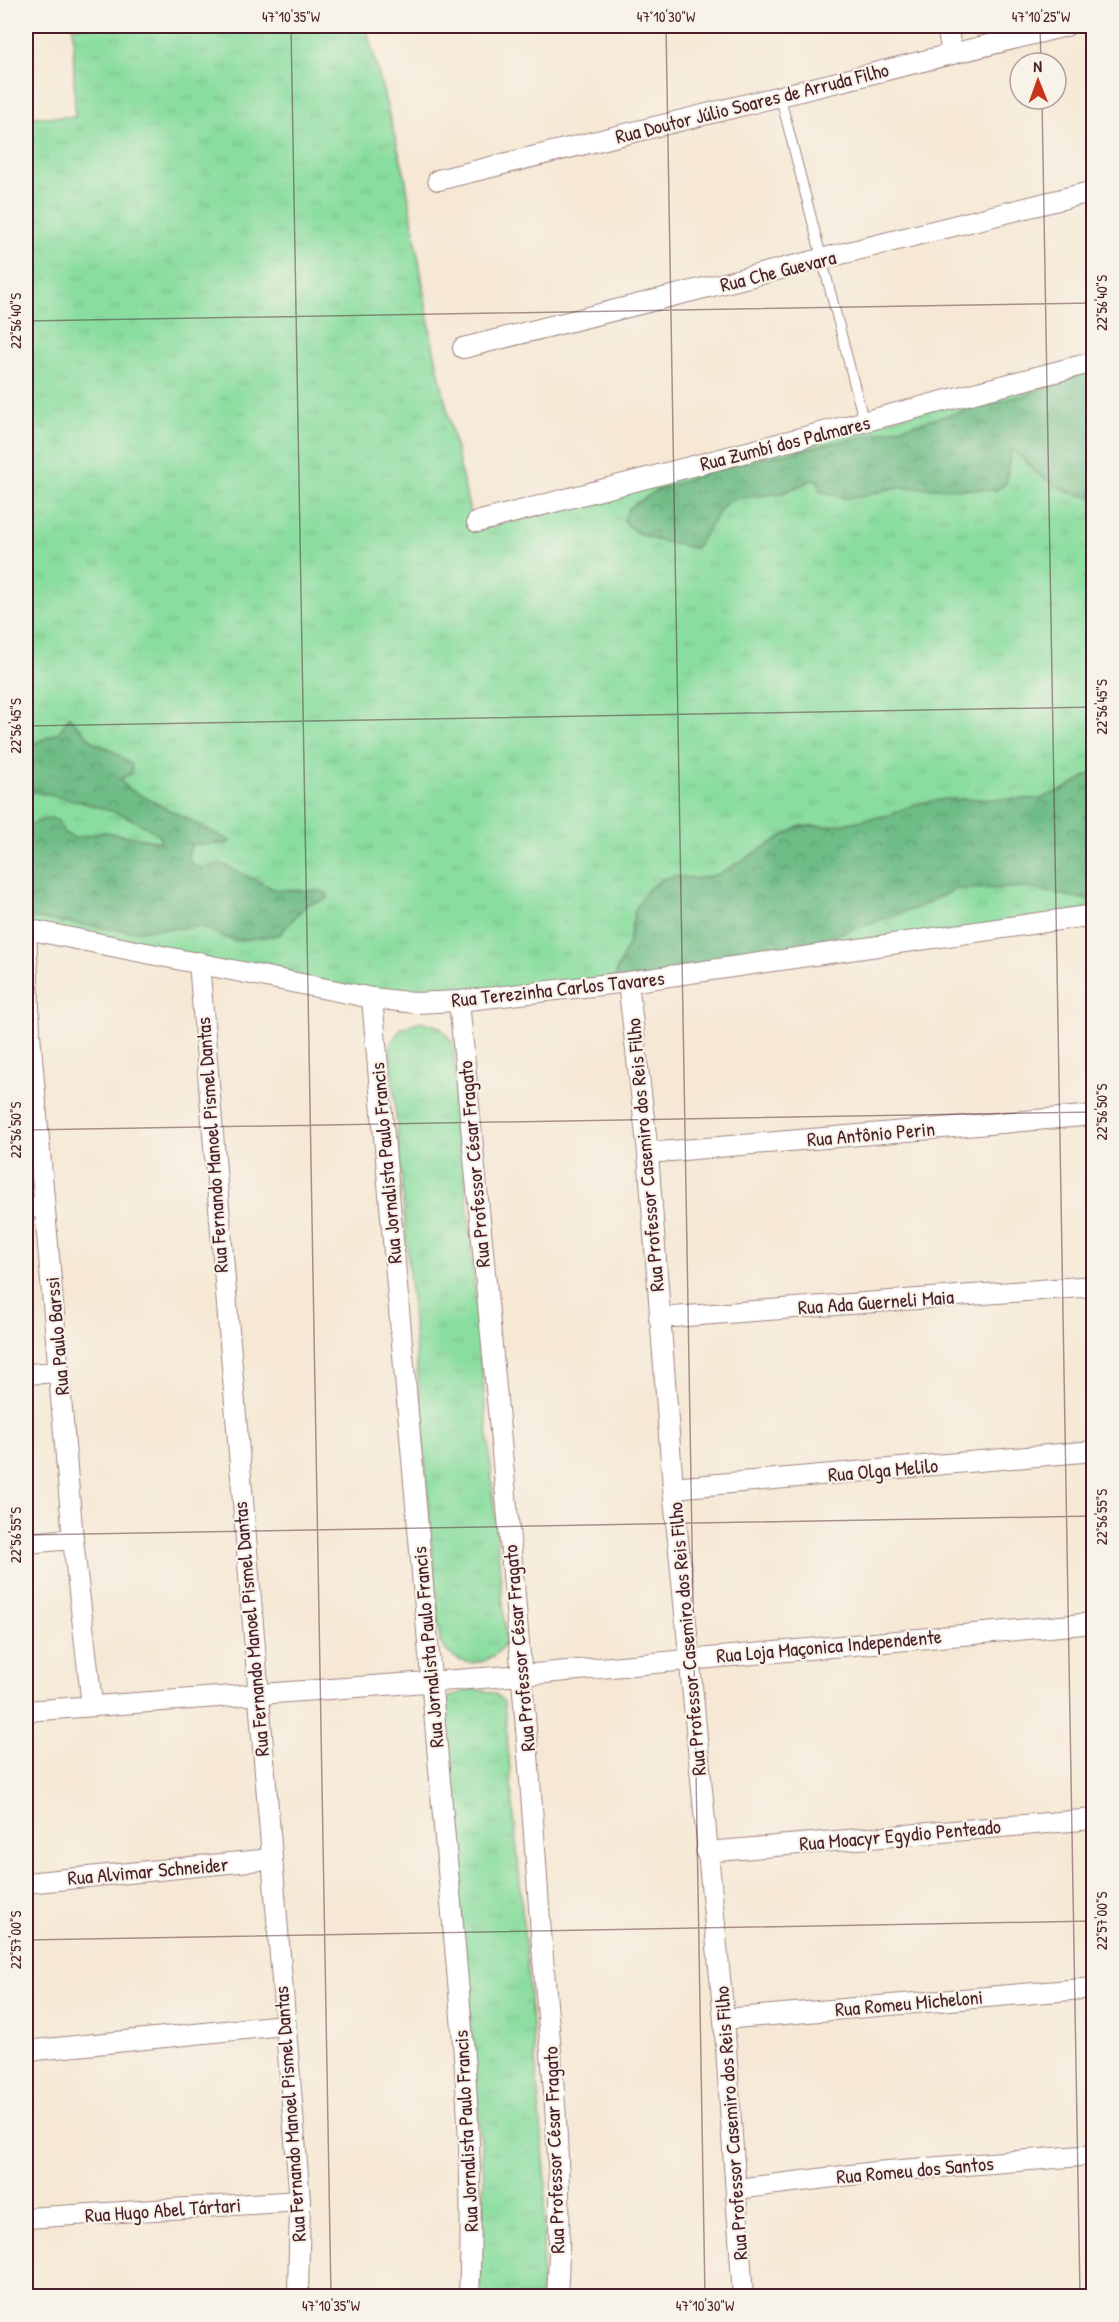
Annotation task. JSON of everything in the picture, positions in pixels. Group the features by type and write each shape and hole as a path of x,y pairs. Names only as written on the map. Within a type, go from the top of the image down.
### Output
{"street":[{"path":"947,26 952,54"},
{"name":"Rua Doutor Júlio Soares de Arruda Filho","path":"438,180 1066,26"},
{"name":"Rua Che Guevara","path":"463,348 1094,191"},
{"name":"Rua Zumbí dos Palmares","path":"477,522 1094,362"},
{"name":"Rua Terezinha Carlos Tavares","path":"26,929 372,998 416,1003 628,982 1094,915"},
{"name":"Rua Paulo Barssi","path":"26,929 28,1034 60,1372 73,1539 92,1706"},
{"name":"Rua Fernando Manoel Pismel Dantas","path":"199,962 300,2201 298,2296"},
{"name":"Rua Professor Casemiro dos Reis Filho","path":"628,982 648,1153 659,1318 706,1852 724,2019 743,2296"},
{"name":"Rua Jornalista Paulo Francis","path":"372,998 466,2102 472,2242 469,2296"},
{"name":"Rua Professor César Fragato","path":"459,1000 523,1675 542,1950 557,2107 560,2198 557,2296"},
{"name":"Rua Antônio Perin","path":"648,1153 1094,1115"},
{"path":"26,1208 45,1206"},
{"name":"Rua Ada Guerneli Maia","path":"659,1318 1094,1286"},
{"path":"26,1374 60,1372"},
{"name":"Rua Olga Melilo","path":"674,1488 1094,1451"},
{"path":"26,1543 73,1539"},
{"name":"Rua Loja Maçonica Independente","path":"26,1711 523,1675 689,1658 1094,1623"},
{"name":"Rua Moacyr Egydio Penteado","path":"706,1852 1094,1818"},
{"name":"Rua Alvimar Schneider","path":"26,1883 271,1859"},
{"name":"Rua Romeu Micheloni","path":"724,2019 1094,1988"},
{"path":"26,2050 284,2025"},
{"name":"Rua Romeu dos Santos","path":"737,2189 874,2172 1094,2155"},
{"name":"Rua Hugo Abel Tártari","path":"26,2218 300,2201"}],"lane":[{"path":"780,96 864,423"}],"green space":[{"path":"73,26 366,26 405,176 432,341 474,531 1093,365 1093,915 416,1003 26,929 26,117 75,117"},
{"path":"1093,369 1093,497 1069,492 1053,484 1011,450 1006,483 996,490 896,487 861,497 843,498 820,491 819,481 812,480 783,493 733,499 723,506 696,548 647,537 638,533 624,520 629,508 656,491 720,468 887,431 1029,394"},
{"path":"69,717 96,744 110,749 132,765 131,774 120,779 127,788 230,841 226,844 191,844 188,857 193,865 204,869 220,863 276,890 321,891 327,893 328,899 306,905 279,935 234,941 202,927 128,931 26,917 26,825 51,818 58,821 64,833 74,838 105,832 160,842 160,836 145,826 112,811 26,790 26,747 59,732"},
{"path":"1093,772 1093,901 1029,888 956,889 919,907 811,943 640,992 622,994 615,988 616,972 628,945 635,910 648,889 663,879 673,876 697,879 719,874 800,826 831,826 889,815 915,804 946,799 1040,799 1066,788"},
{"path":"421,1021 440,1027 453,1043 506,1640 492,1657 473,1663 455,1658 440,1642 390,1045 401,1028"},
{"path":"472,1688 495,1694 504,1702 546,2182 541,2296 479,2296 484,2177 442,1707 450,1697"}]}
